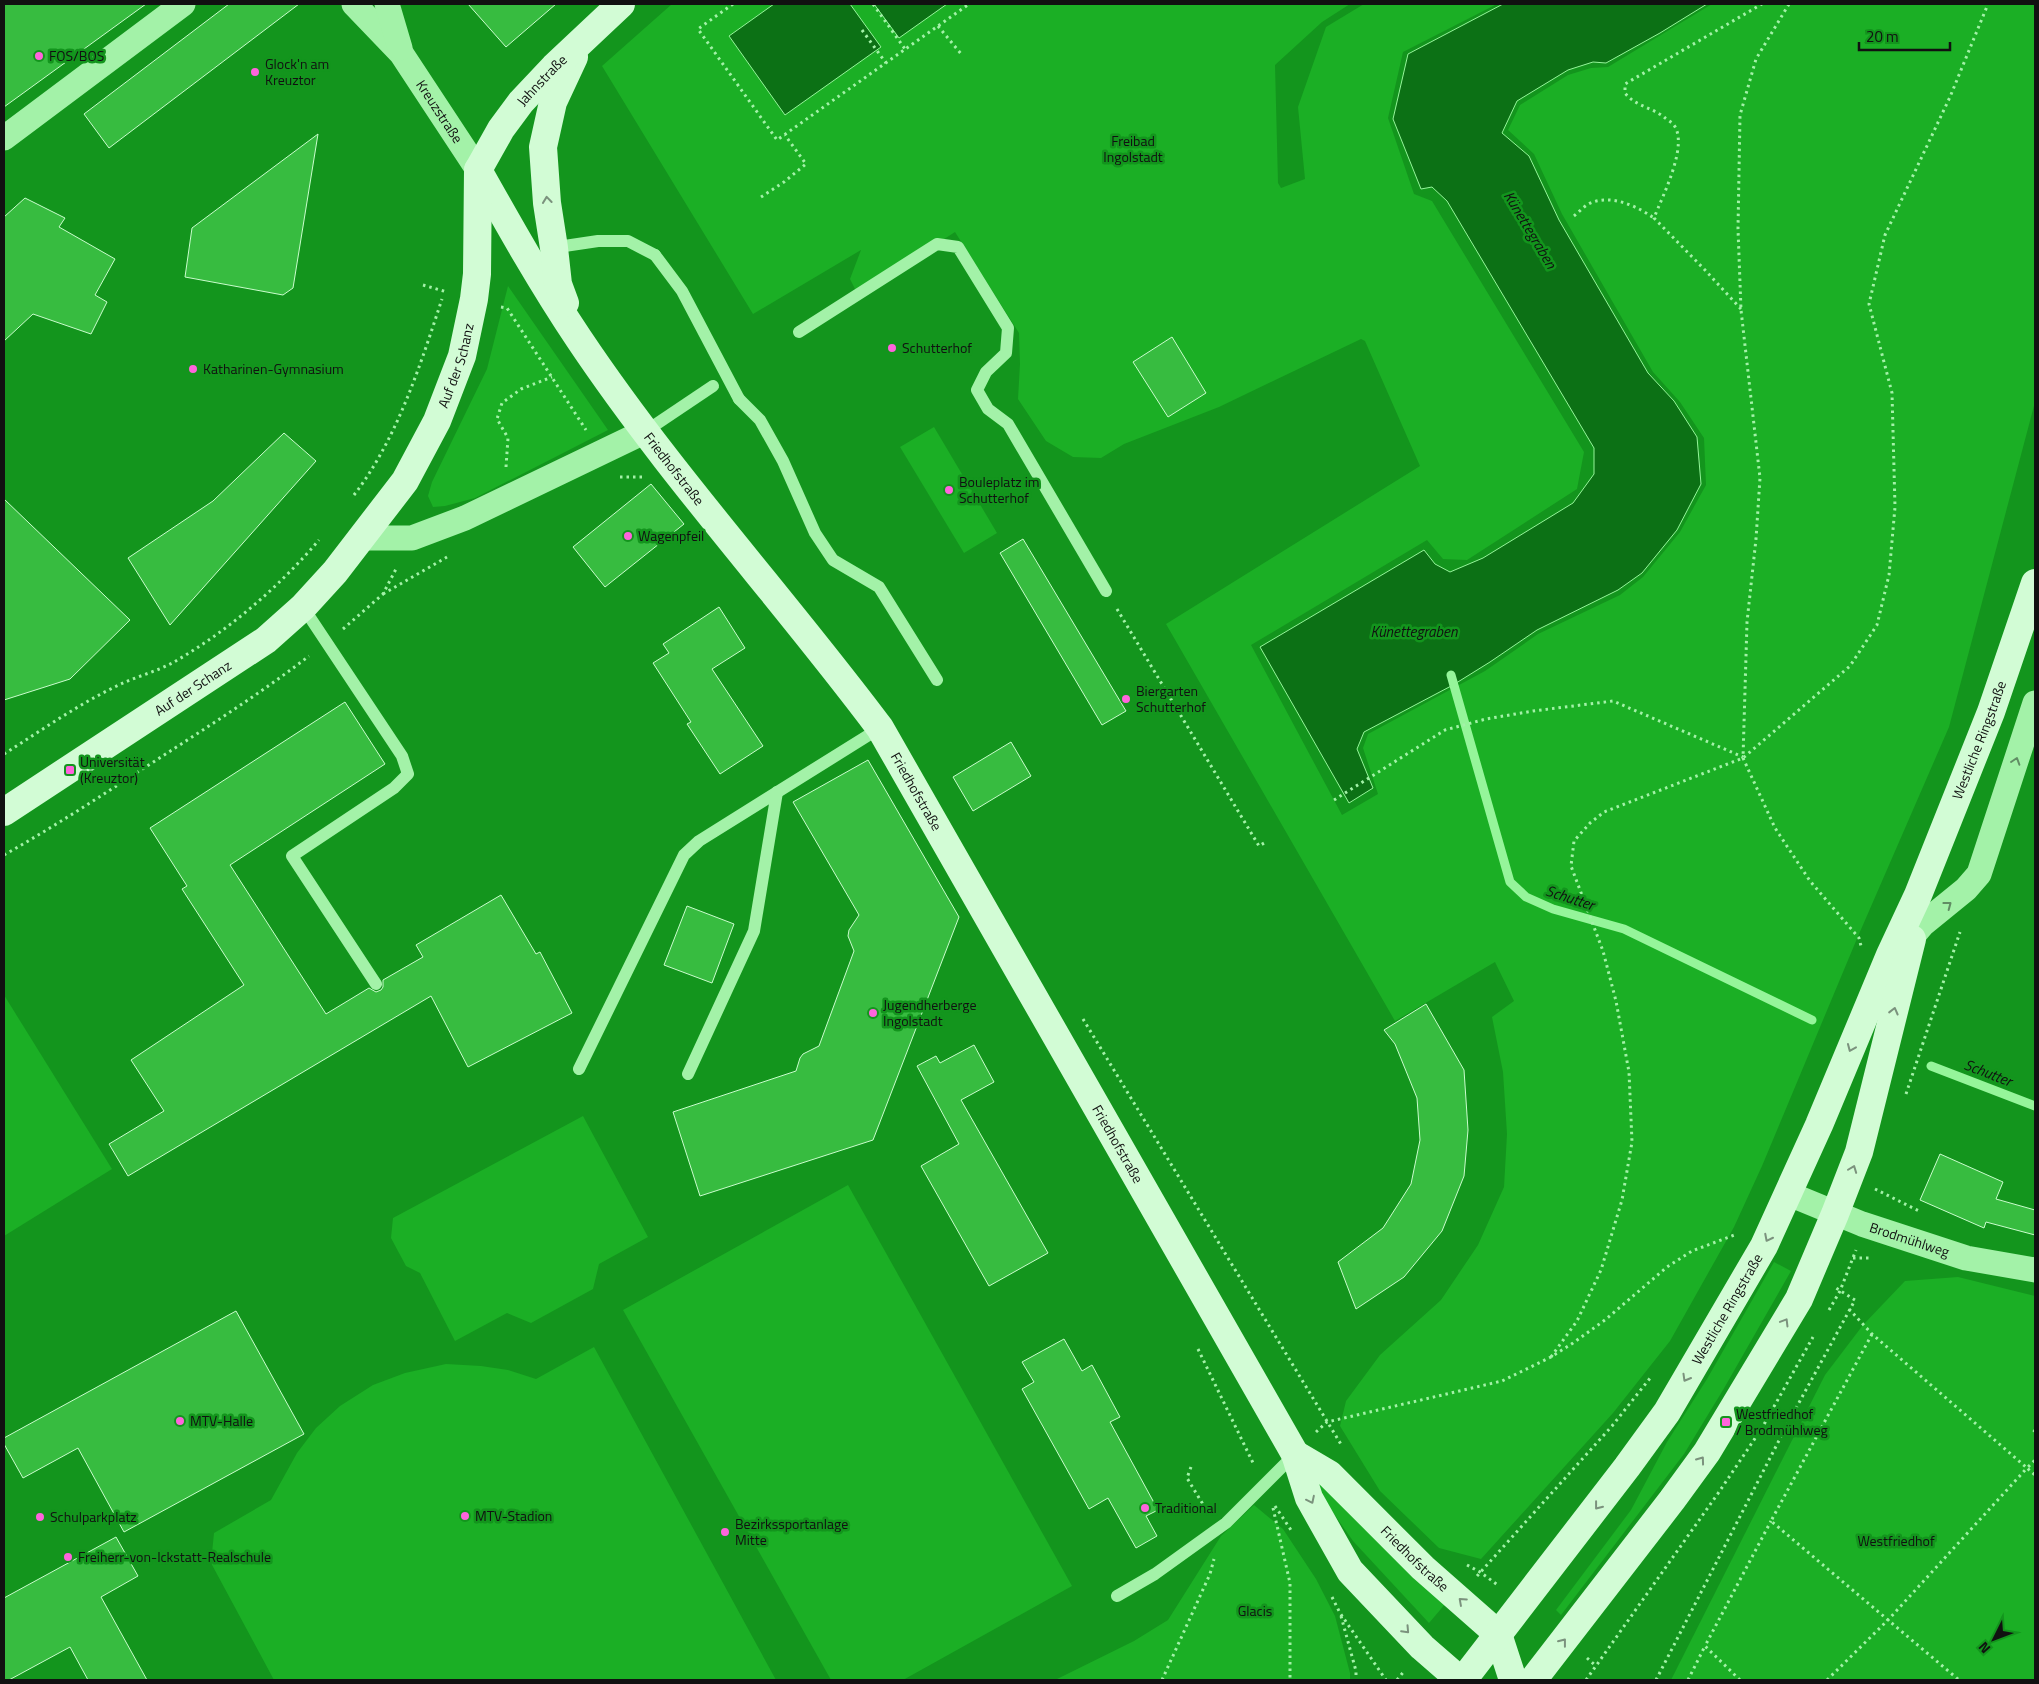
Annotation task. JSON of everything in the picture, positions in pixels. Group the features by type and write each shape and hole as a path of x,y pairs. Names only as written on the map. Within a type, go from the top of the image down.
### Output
{"street":[{"path":"4,138 183,4"},
{"name":"Kreuzstraße","path":"354,4 401,53 478,170"},
{"name":"Kreuzstraße","path":"386,4 401,53"},
{"name":"Jahnstraße","path":"478,170 501,129 521,102 554,67 621,4"},
{"path":"579,339 558,284 547,203 543,147 552,102 581,43"},
{"name":"Friedhofstraße","path":"478,170 524,253 579,339 646,431 880,728 1295,1454 1310,1498 1350,1571 1422,1647 1461,1680"},
{"name":"Auf der Schanz","path":"4,812 266,640 303,607 335,572 404,481 437,421 462,356 474,299 477,274 478,170"},
{"path":"361,538 412,538 465,518 505,500 646,431"},
{"name":"Westliche Ringstraße","path":"1461,1680 1622,1474 1667,1412 1764,1246 1789,1194 1890,955 1918,896 1991,712 2035,583"},
{"name":"Westliche Ringstraße","path":"1912,937 1923,924 1966,889 1979,874 2034,714"},
{"name":"Westliche Ringstraße","path":"1533,1680 1672,1500 1721,1430 1799,1299 1859,1152 1912,937 1918,896"},
{"name":"Brodmühlweg","path":"1789,1194 1835,1214 1966,1258 2035,1270"},
{"name":"Friedhofstraße","path":"1295,1454 1329,1474 1423,1568 1498,1634 1513,1680"}],"lane":[{"path":"524,253 598,240 628,241 656,255 682,291 739,399 760,420 783,461 819,540 832,560 879,587 937,680"},
{"path":"799,332 938,244 958,247 1008,328 1006,353 986,372 977,390 988,409 1008,424 1106,591"},
{"path":"646,431 713,386"},
{"path":"303,607 402,756 408,774 394,788 292,856 376,984"},
{"path":"579,1069 684,854 698,841 880,728"},
{"path":"688,1074 754,931 777,792"},
{"path":"1117,1596 1155,1574 1226,1523 1295,1454"}],"path":[{"path":"733,4 698,29 777,140 969,4"},
{"path":"873,4 906,49"},
{"path":"1654,218 1673,171 1679,142 1674,124 1661,115 1632,101 1625,93 1625,84 1762,4"},
{"path":"1789,4 1756,59 1740,116 1738,229 1741,310 1760,478 1756,539 1747,622 1743,758 1775,828 1810,881 1859,938 1861,947"},
{"path":"1551,1357 1577,1321 1601,1270 1622,1200 1632,1142 1629,1072 1616,1001 1603,951 1571,866 1574,841 1604,812 1743,758 1850,666 1878,625 1889,575 1895,507 1892,393 1869,304 1885,235 1950,97 1988,4"},
{"path":"938,26 962,55"},
{"path":"862,30 886,63"},
{"path":"761,197 806,164 785,135"},
{"path":"1574,216 1592,202 1603,200 1619,202 1641,210 1654,218 1741,310"},
{"path":"351,499 379,455 416,379 444,292 445,282"},
{"path":"423,285 508,308 588,433 623,476"},
{"path":"505,500 508,438 497,419 502,403 521,389 552,377"},
{"path":"4,754 84,703 122,683 173,663 226,627 275,586 324,534"},
{"path":"4,855 100,797 262,691 328,642 383,594 412,538"},
{"path":"1106,591 1259,846 1266,842"},
{"path":"1334,800 1445,730 1486,719 1612,701 1743,758"},
{"path":"1906,1096 1961,929"},
{"path":"1875,1189 1878,1180"},
{"path":"1327,1422 1502,1381 1551,1357 1605,1320 1667,1267 1692,1251 1740,1233 1735,1242"},
{"path":"1656,1680 1855,1300 1840,1291"},
{"path":"1849,1309 1872,1334 2035,1475"},
{"path":"1688,1680 1872,1334"},
{"path":"1460,1599 1480,1572 1612,1426 1652,1376"},
{"path":"2035,1430 2033,1432 2035,1435"},
{"path":"1827,1680 1888,1620 2035,1460"},
{"path":"1162,1680 1210,1574 1226,1523 1210,1516 1187,1478 1191,1467"},
{"path":"1272,1503 1290,1582 1290,1680"},
{"path":"1771,1521 1959,1680"},
{"path":"1356,1680 1356,1671 1340,1613 1386,1680"},
{"path":"1705,1646 1740,1680"},
{"path":"1397,1680 1422,1647"},
{"path":"1586,1680 1596,1666"}],"green space":[{"name":"Freibad Ingolstadt","path":"672,4 1350,4 1322,22 1275,65 1278,183 1281,188 1305,179 1298,107 1326,27 1364,4 1497,4 1403,52 1388,118 1414,194 1432,201 1584,452 1577,489 1467,560 1443,559 1427,540 1251,645 1342,815 1378,794 1363,748 1368,734 1485,671 1538,634 1620,595 1643,577 1680,532 1706,485 1704,438 1680,402 1653,372 1562,214 1534,154 1508,130 1520,105 1568,75 1591,68 1608,67 1712,4 2035,4 2035,402 1949,727 1856,941 1762,1166 1734,1227 1670,1341 1613,1413 1481,1559 1439,1548 1380,1491 1340,1426 1346,1401 1380,1355 1441,1300 1478,1245 1504,1187 1507,1134 1503,1072 1492,1017 1514,1001 1495,962 1395,1021 1166,624 1420,466 1365,341 1361,339 1219,407 1124,444 1101,458 1073,457 1046,441 1018,399 1019,333 955,232 858,295 850,279 861,250 753,314 602,66"},
{"path":"508,286 608,430 475,498 445,506 433,507 428,496 432,482 487,369"},
{"name":"Bouleplatz im Schutterhof","path":"934,427 997,533 964,553 900,447"},
{"path":"4,995 112,1169 4,1236"},
{"path":"583,1116 648,1237 599,1264 593,1289 531,1323 507,1313 455,1341 420,1273 406,1266 391,1238 393,1218"},
{"path":"848,1185 1072,1586 903,1680 831,1680 623,1310"},
{"path":"1774,1262 1791,1271 1723,1390 1684,1454 1561,1615 1556,1610 1631,1510 1667,1442 1707,1379"},
{"name":"Westfriedhof","path":"1958,1277 2035,1296 2035,1680 1671,1680 1825,1375 1863,1325 1905,1281"},
{"name":"MTV-Stadion","path":"594,1347 776,1680 274,1680 211,1563 214,1533 271,1500 297,1453 316,1428 340,1406 373,1385 405,1373 446,1364 508,1370 536,1379"},
{"path":"1317,1479 1446,1603 1429,1623 1353,1541 1320,1494"},
{"name":"Glacis","path":"1254,1505 1283,1529 1316,1579 1335,1616 1350,1673 1350,1680 1055,1680 1134,1641 1168,1620 1221,1536"}],"water":[{"path":"774,4 850,4 881,47 785,115 729,36"},
{"path":"874,4 947,4 899,38"},
{"name":"Künettegraben","path":"1503,4 1707,4 1606,63 1593,62 1568,70 1517,101 1502,133 1529,156 1559,220 1648,373 1674,401 1697,437 1701,484 1677,530 1642,573 1618,590 1537,630 1453,685 1364,732 1357,749 1373,788 1349,803 1260,647 1424,550 1435,564 1450,572 1483,558 1573,503 1594,474 1594,448 1447,201 1432,187 1421,189 1393,119 1408,54"}],"building":[{"name":"FOS/BOS","path":"4,4 146,4 4,107"},
{"path":"229,4 299,4 109,148 84,114"},
{"path":"468,4 556,4 506,47"},
{"path":"318,134 293,288 283,295 185,277 192,228"},
{"path":"25,198 65,218 59,227 115,259 95,295 107,302 91,334 33,314 4,341 4,217"},
{"path":"1172,337 1206,393 1168,417 1133,362"},
{"path":"284,433 316,461 170,625 128,558 213,501"},
{"name":"Wagenpfeil","path":"651,484 684,524 605,587 573,547"},
{"path":"4,499 130,620 70,679 4,700"},
{"path":"1023,539 1126,711 1102,725 1000,553"},
{"path":"719,607 745,648 712,669 763,746 720,774 687,724 691,722 653,663 669,653 663,644"},
{"path":"345,702 385,764 230,865 326,1014 369,988 376,992 381,990 383,980 423,957 416,945 501,895 536,954 540,952 572,1013 468,1067 431,996 128,1176 109,1144 164,1111 131,1060 244,985 182,889 187,886 150,828"},
{"path":"1011,742 1031,776 973,811 953,777"},
{"path":"868,760 959,917 873,1140 700,1196 673,1112 796,1071 803,1054 819,1046 854,951 848,936 849,930 859,915 793,802"},
{"path":"687,906 734,924 712,983 664,965"},
{"path":"1426,1004 1464,1070 1468,1130 1464,1176 1442,1231 1404,1277 1356,1309 1338,1262 1383,1228 1411,1184 1420,1140 1417,1098 1395,1044 1384,1030"},
{"path":"974,1045 994,1082 961,1100 1048,1253 989,1286 921,1166 959,1144 917,1066 936,1056 940,1063"},
{"path":"1940,1154 2003,1182 1996,1199 2035,1210 2035,1235 1986,1222 1984,1228 1920,1200"},
{"name":"MTV-Halle","path":"236,1311 304,1434 124,1532 78,1448 23,1478 4,1444 4,1438"},
{"path":"1064,1339 1082,1371 1092,1365 1120,1417 1110,1422 1158,1510 1146,1516 1157,1536 1136,1548 1108,1498 1089,1509 1022,1389 1034,1382 1022,1362"},
{"path":"116,1537 138,1576 101,1597 147,1680 88,1680 70,1647 9,1680 4,1680 4,1598"}],"waterway":[{"name":"Schutter","path":"1451,675 1510,882 1526,897 1553,909 1624,929 1812,1020"},
{"name":"Schutter","path":"1931,1066 2035,1106"}],"place":[{"name":"FOS/BOS","path":"39,56"},
{"name":"Glock'n am Kreuztor","path":"255,72"},
{"name":"Schutterhof","path":"892,348"},
{"name":"Katharinen-Gymnasium","path":"193,369"},
{"name":"Bouleplatz im Schutterhof","path":"949,490"},
{"name":"Wagenpfeil","path":"628,536"},
{"name":"Biergarten Schutterhof","path":"1126,699"},
{"name":"Universität (Kreuztor)","path":"70,770"},
{"name":"Jugendherberge Ingolstadt","path":"873,1013"},
{"name":"MTV-Halle","path":"180,1421"},
{"name":"Westfriedhof / Brodmühlweg","path":"1726,1422"},
{"name":"Traditional","path":"1145,1508"},
{"name":"MTV-Stadion","path":"465,1516"},
{"name":"Schulparkplatz","path":"40,1517"},
{"name":"Bezirkssportanlage Mitte","path":"725,1532"},
{"name":"Freiherr-von-Ickstatt-Realschule","path":"68,1557"}]}
